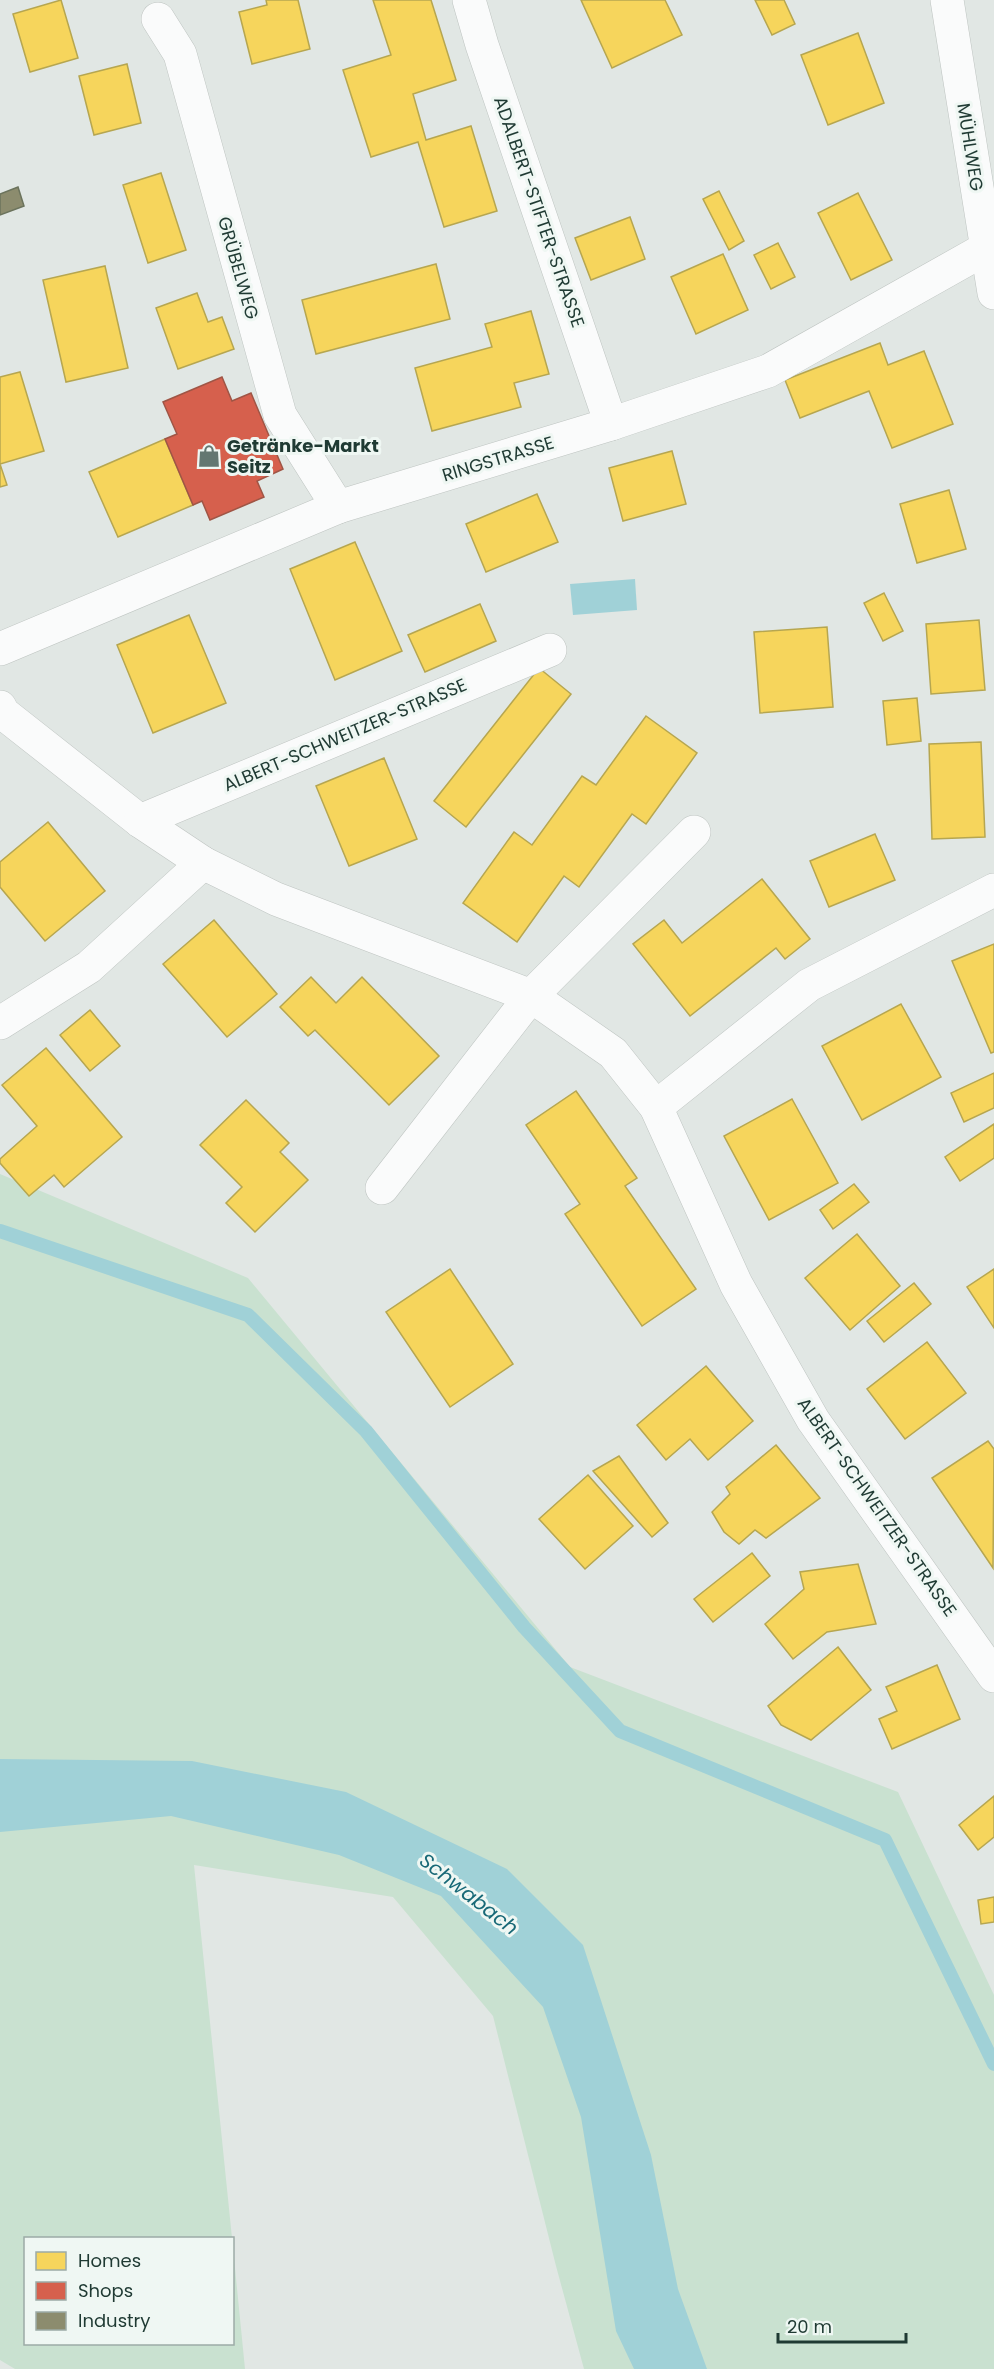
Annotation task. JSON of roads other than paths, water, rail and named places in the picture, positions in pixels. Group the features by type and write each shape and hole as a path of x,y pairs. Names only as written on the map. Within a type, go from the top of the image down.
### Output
{"street":[{"name":"ADALBERT-STIFTER-STRASSE","path":"469,0 482,45 611,424"},
{"name":"MÜHLWEG","path":"947,0 990,246 994,293"},
{"name":"GRÜBELWEG","path":"158,20 180,54 280,415 338,507"},
{"name":"RINGSTRASSE","path":"0,649 338,507 611,424 768,370 990,246"},
{"name":"ALBERT-SCHWEITZER-STRASSE","path":"140,820 550,650"},
{"name":"ALBERT-SCHWEITZER-STRASSE","path":"0,707 3,713 140,820 203,863 276,899 531,996 613,1053 657,1107 736,1284 813,1420 994,1676"},
{"path":"382,1188 531,996 694,832"},
{"path":"0,1023 89,968 203,863"},
{"path":"657,1107 810,985 994,890"}],"water":[{"path":"635,579 637,610 573,615 570,584"},
{"name":"Schwabach","path":"0,1759 192,1761 346,1792 507,1869 583,1945 651,2155 678,2289 707,2369 634,2369 616,2331 581,2117 543,2007 441,1896 339,1855 171,1816 0,1832"}],"waterway":[{"path":"0,1231 248,1315 366,1431 524,1627 620,1731 885,1840 994,2064"}],"place":[{"name":"Getränke-Markt Seitz","path":"209,456"}]}
